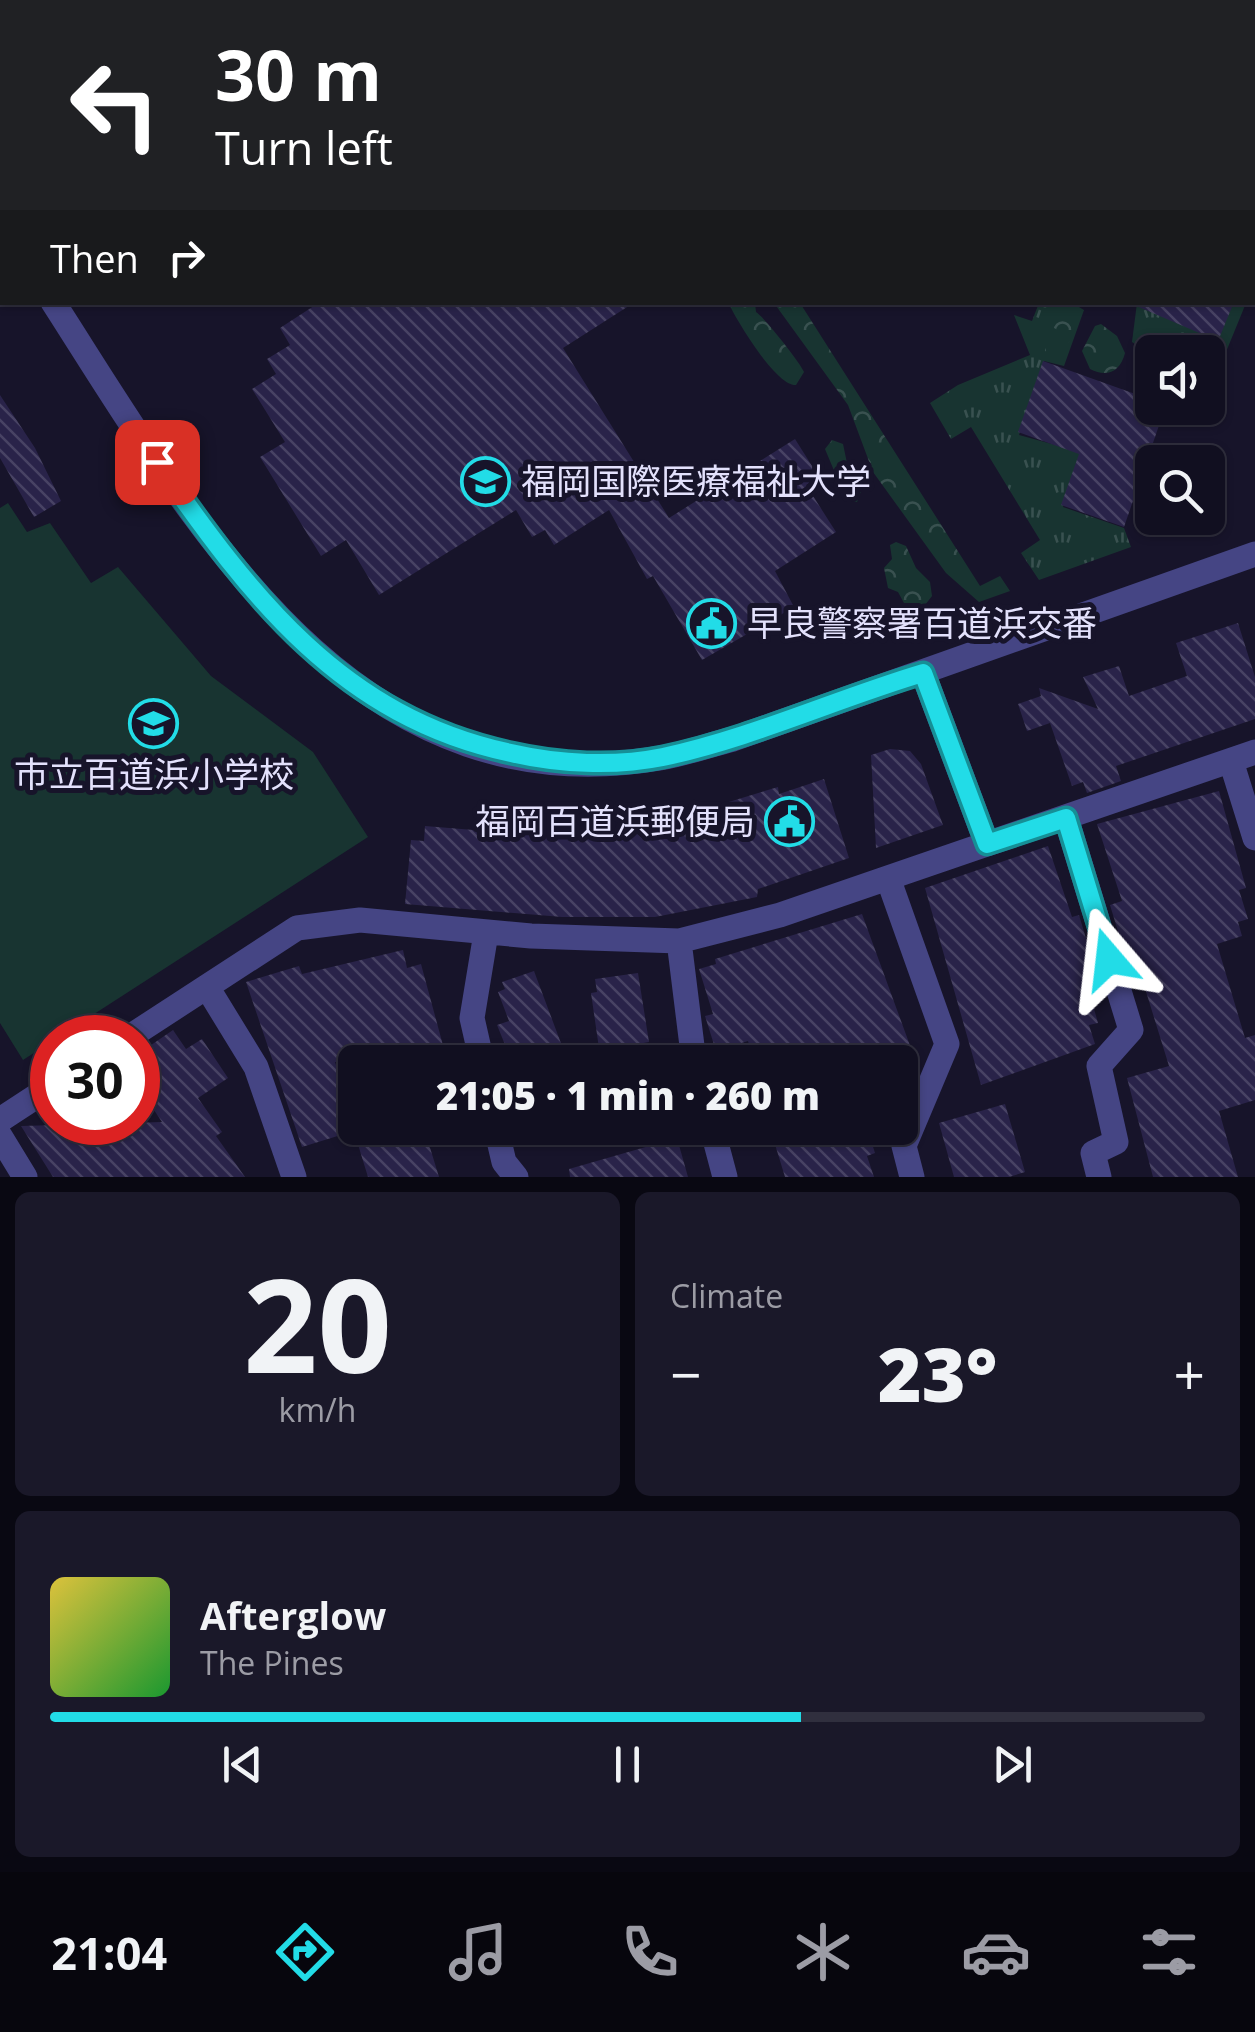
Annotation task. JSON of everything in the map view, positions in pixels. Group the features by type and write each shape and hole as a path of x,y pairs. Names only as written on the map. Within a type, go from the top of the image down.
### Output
{"street":[{"path":"55,305 201,526 282,624 326,666 390,709 437,733 537,759 593,763 659,758 733,739 1255,554"},
{"path":"923,673 987,844"},
{"path":"160,1017 297,928 360,920 486,933 679,941 780,914 1243,757 1255,838"},
{"path":"1066,818 1131,1030 1099,1066 1116,1142 1093,1153 1098,1177"},
{"path":"888,878 947,1044 904,1146 912,1177"},
{"path":"478,1045 472,1018 486,933"},
{"path":"679,941 692,1045"},
{"path":"207,987 256,1067 294,1177"},
{"path":"0,1120 30,1100"},
{"path":"0,1136 26,1177"},
{"path":"500,1145 504,1162 516,1177"},
{"path":"717,1145 725,1177"}],"green space":[{"path":"730,305 755,305 756,312 804,372 796,385 778,375 748,337"},
{"path":"775,305 801,305 980,586 1000,576 1010,591 979,602 946,573 873,472 848,405"},
{"path":"1038,305 1075,305 1084,310 1064,366 1044,361 1019,435 1081,452 1063,507 1124,528 1131,547 1039,580 1021,553 1040,540 971,427 951,439 930,403 958,385 1030,355 1014,315 1032,321"},
{"path":"1043,305 1066,305 1078,312 1073,337 1060,355 1045,351 1045,335 1058,330 1042,322"},
{"path":"1137,305 1245,305 1225,354 1225,335 1135,335 1135,344 1132,342"},
{"path":"1101,324 1117,336 1125,353 1120,365 1107,373 1090,369 1082,351 1095,326"},
{"path":"832,440 843,444 848,468 862,488 857,502 846,499 825,449"},
{"name":"市立百道浜小学校","path":"8,503 27,532 50,523 91,583 118,567 211,676 313,752 368,837 93,1015 30,1015 30,1055 23,1060 0,1023 0,508"},
{"path":"896,542 906,546 916,568 930,582 932,596 925,605 904,603 898,592 888,588 884,568 892,559 890,545"}],"building":[{"path":"315,305 630,305 563,348 669,518 795,439 819,477 806,485 836,532 775,571 794,607 702,660 653,576 647,579 609,510 554,545 545,530 532,537 516,510 379,595 346,540 321,556 260,457 285,442 252,389 276,374 267,359 290,345 280,328"},
{"path":"1134,305 1233,305 1220,335 1204,335"},
{"path":"1043,361 1135,394 1135,425 1159,425 1152,445 1135,445 1135,495 1124,527 1061,505 1079,454 1018,432"},
{"path":"0,395 35,448 61,501 34,517 0,458"},
{"path":"1238,623 1255,677 1255,719 1116,766 1121,781 1087,793 1083,782 1072,786 1050,723 1027,731 1018,704 1041,696 1039,688 1098,709 1083,677 1119,666 1129,696 1187,676 1176,643"},
{"path":"890,749 910,751 921,764 943,825 876,848 871,755"},
{"path":"824,779 849,858 758,889 757,897 655,917 562,917 405,904 411,840 424,841 425,826 546,836 665,832 663,822 778,787 779,794"},
{"path":"1219,791 1246,888 1239,890 1248,919 1238,922 1242,936 1217,944 1245,1038 1255,1035 1255,1100 1219,1111 1238,1177 1153,1177 1127,1078 1169,1066 1135,956 1126,958 1110,905 1122,901 1097,824"},
{"path":"1048,846 1072,917 1079,915 1095,968 1085,971 1085,977 1098,1023 1089,1025 1095,1044 981,1085 925,888"},
{"path":"862,914 910,1045 749,1045 748,1041 714,1045 705,1016 713,1014 699,969 716,964 715,959"},
{"path":"403,950 407,968 421,964 443,1045 338,1045 338,1136 302,1147 246,982 299,966 302,974"},
{"path":"534,971 562,1045 505,1045 497,1025 509,1021 498,992 505,989 502,982"},
{"path":"638,973 649,1042 599,1045 591,993 597,992 595,979"},
{"path":"173,1030 186,1049 202,1039 228,1078 198,1098 222,1132 216,1136 245,1177 53,1177 33,1145 160,1145 160,1039"},
{"path":"1005,1104 1025,1172 1009,1177 954,1177 939,1123"},
{"path":"21,1126 30,1126 30,1140"},
{"path":"358,1145 429,1145 439,1177 368,1177"},
{"path":"653,1145 679,1145 688,1177 570,1177 569,1169"},
{"path":"775,1145 872,1145 875,1153 867,1156 874,1177 785,1177"}],"place":[{"name":"福岡国際医療福祉大学","path":"486,482"},
{"name":"早良警察署百道浜交番","path":"712,624"},
{"name":"市立百道浜小学校","path":"154,723"},
{"name":"福岡百道浜郵便局","path":"790,822"}],"route":[{"path":"157,462 201,526 282,624 326,666 390,709 437,733 490,749 537,759 593,763 659,758 733,739 923,673 987,844 1066,818 1109,959"}]}
